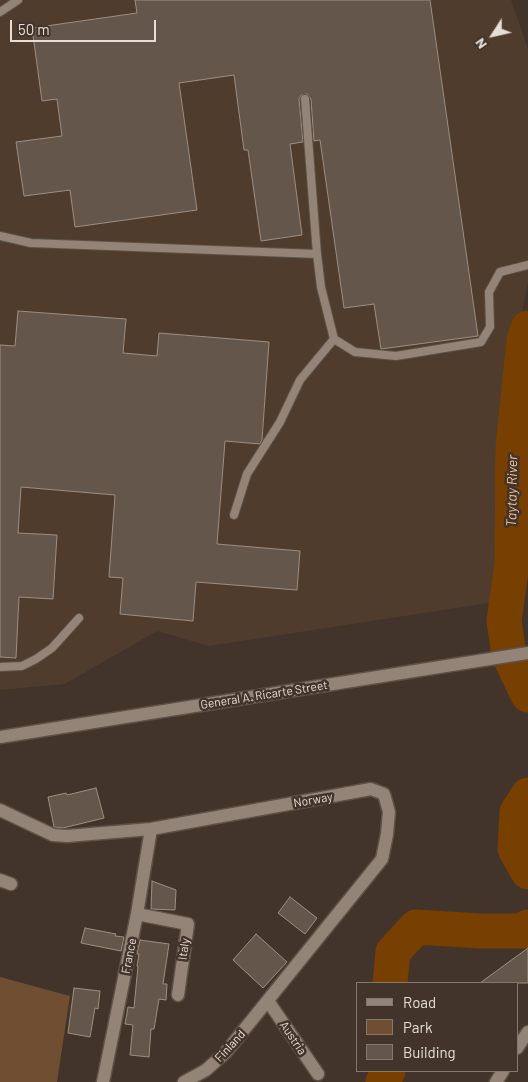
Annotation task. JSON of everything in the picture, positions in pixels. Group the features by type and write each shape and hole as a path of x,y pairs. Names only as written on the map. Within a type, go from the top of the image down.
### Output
{"street":[{"name":"General A. Ricarte Street","path":"0,737 525,653"},
{"name":"Norway","path":"0,810 52,835 67,836 150,829 371,789 384,794 389,812 382,859 268,1001"},
{"name":"France","path":"104,1082 137,914 150,829"},
{"name":"Italy","path":"137,914 188,924 178,994"},
{"name":"Austria","path":"268,1001 318,1074"},
{"name":"Finland","path":"184,1082 206,1070 226,1052 268,1001"},
{"path":"518,1047 528,1032"}],"lane":[{"path":"0,12 18,0"},
{"path":"305,98 317,254 321,287 334,339 355,352 396,356 481,342 490,327 489,292 500,272 528,265"},
{"path":"0,236 31,243 317,254"},
{"path":"234,515 248,474 280,422 300,380 334,339"},
{"path":"0,667 22,666 36,659 52,648 80,618"}],"shaded area":[{"path":"0,0 511,0 528,49 528,282 511,370 498,455 497,526 502,601 209,646 157,631 65,684 0,690"}],"green space":[{"path":"0,977 70,996 57,1082 0,1082"}],"building":[{"path":"135,0 430,0 478,336 381,349 374,304 344,308 320,140 314,141 311,99 307,94 301,95 299,99 303,142 290,144 302,235 261,241 248,150 244,150 234,75 179,83 197,210 75,227 70,190 24,196 16,142 62,136 57,99 42,101 32,28 137,13"},
{"path":"18,311 126,319 123,353 157,356 159,333 269,342 262,440 260,444 225,441 217,544 300,551 297,590 196,582 193,621 120,614 123,578 109,577 115,495 21,487 18,533 57,535 53,599 19,597 16,658 0,657 0,345 15,346"},
{"path":"96,788 104,818 63,828 54,827 48,797 66,793 67,795"},
{"path":"152,881 176,890 175,910 151,909"},
{"path":"290,897 317,918 305,934 278,913"},
{"path":"85,928 124,937 121,951 81,943"},
{"path":"256,934 287,962 263,988 233,960"},
{"path":"140,940 169,944 163,984 167,984 166,1000 159,999 154,1029 151,1029 149,1057 130,1055 133,1025 125,1024 128,1007 134,1008 139,954 137,954"},
{"path":"528,948 528,983 481,982"},
{"path":"74,988 100,991 98,1009 95,1008 90,1037 68,1033"}],"waterway":[{"name":"Taytay River","path":"528,328 524,340 513,446 512,564 504,621 509,655 528,695"},
{"path":"528,795 517,812 515,849 528,872"},
{"path":"390,982 393,952 416,927 481,931 524,931 528,927"},
{"path":"383,1082 388,1072"}]}
